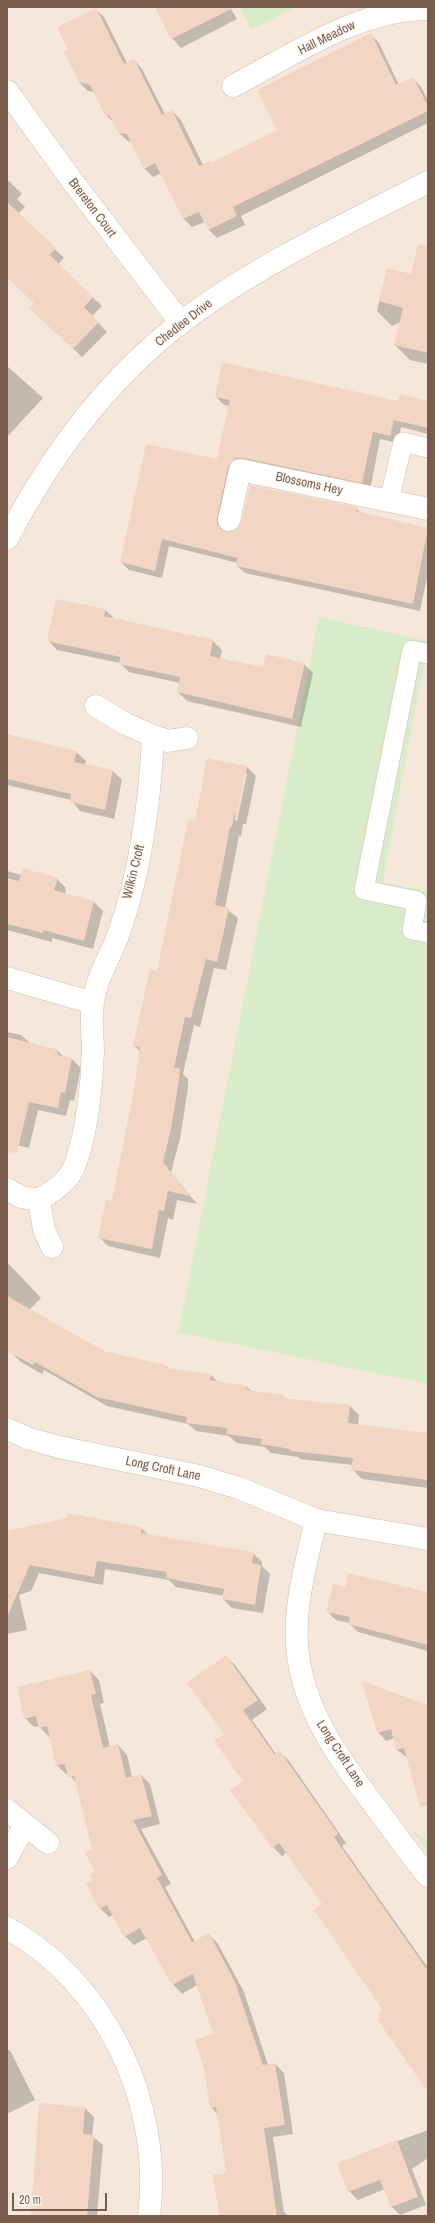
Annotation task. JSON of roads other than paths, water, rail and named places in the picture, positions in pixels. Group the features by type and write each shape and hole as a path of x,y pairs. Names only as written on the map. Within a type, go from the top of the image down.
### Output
{"street":[{"name":"Hall Meadow","path":"232,86 367,18 392,12 428,9"},
{"name":"Brereton Court","path":"7,91 73,182 181,323"},
{"name":"Chedlee Drive","path":"7,539 29,498 69,438 133,364 181,323 261,269 428,182"},
{"name":"Blossoms Hey","path":"229,520 240,470 428,509"},
{"path":"96,706 124,723 153,736 168,741 187,738"},
{"name":"Wilkin Croft","path":"39,1200 58,1188 68,1179 76,1163 86,1123 93,1053 93,1003 102,973 119,933 146,824 153,736"},
{"path":"7,978 93,1003"},
{"path":"7,1189 21,1197 39,1200 44,1230 52,1246"},
{"name":"Long Croft Lane","path":"7,1429 30,1439 59,1447 199,1476 232,1486 316,1520 428,1539"},
{"name":"Long Croft Lane","path":"316,1520 298,1619 297,1644 300,1671 306,1694 328,1740 346,1767 428,1876"},
{"path":"7,1810 48,1843"},
{"path":"7,1858 25,1824"},
{"path":"7,1928 19,1934 69,1975 99,2012 122,2051 144,2118 152,2188 149,2216"}],"lane":[{"path":"389,501 403,442 428,448"},
{"path":"428,654 412,650 364,890 417,901 412,930 428,934"}]}
